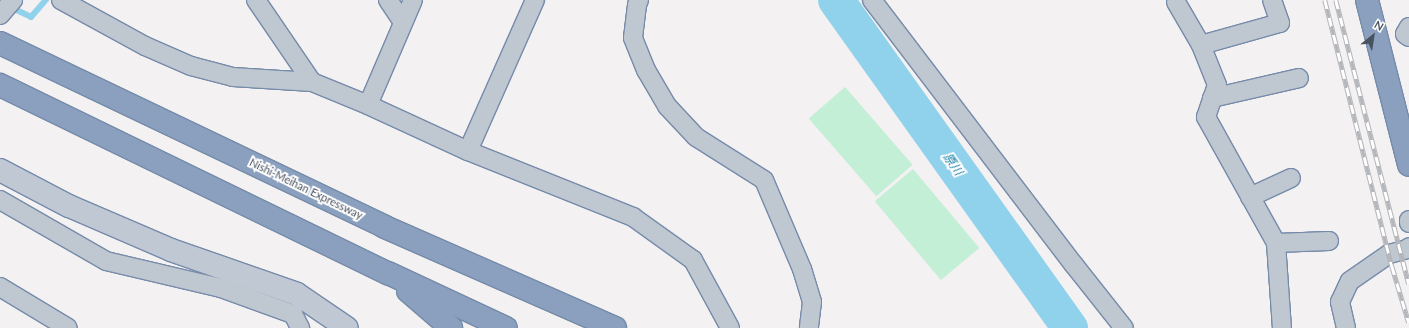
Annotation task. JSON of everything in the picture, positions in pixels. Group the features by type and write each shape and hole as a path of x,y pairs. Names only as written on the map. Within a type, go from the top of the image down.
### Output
{"highway":[{"path":"1366,0 1409,164"},
{"name":"Nishi-Meihan Expressway","path":"0,42 385,227 615,328"},
{"path":"8,89 388,273 506,328"},
{"path":"388,273 451,328"}],"street":[{"path":"0,15 13,0"},
{"path":"61,0 145,46 191,66 232,77 312,82 368,105 468,151 633,217 693,260 730,328"},
{"path":"256,0 312,82"},
{"path":"388,0 403,22"},
{"path":"368,105 413,0"},
{"path":"468,151 536,0"},
{"path":"639,0 632,38 646,70 667,106 696,137 764,180 802,269 812,302 810,328"},
{"path":"872,0 1074,265 1124,328"},
{"path":"1201,46 1280,23 1272,0"},
{"path":"1176,2 1201,46 1217,85 1206,117 1276,244 1282,328"},
{"path":"1409,27 1404,34 1409,37"},
{"path":"1212,98 1299,78"},
{"path":"0,170 69,206 172,250 297,294 347,328"},
{"path":"1250,197 1291,178"},
{"path":"0,200 106,261 221,288 293,314 300,328"},
{"path":"1276,244 1329,241"},
{"path":"1346,328 1340,302 1350,281 1389,254 1408,249 1409,247"},
{"path":"0,287 68,328"}],"green space":[{"path":"845,87 913,165 876,196 809,118"},
{"path":"913,169 979,248 941,280 875,201"}],"waterway":[{"path":"10,7 31,17 46,0"},
{"name":"原川","path":"836,0 1070,328"}],"railway":[{"path":"1325,0 1392,266 1409,323"},
{"path":"1336,0 1409,284"}]}
